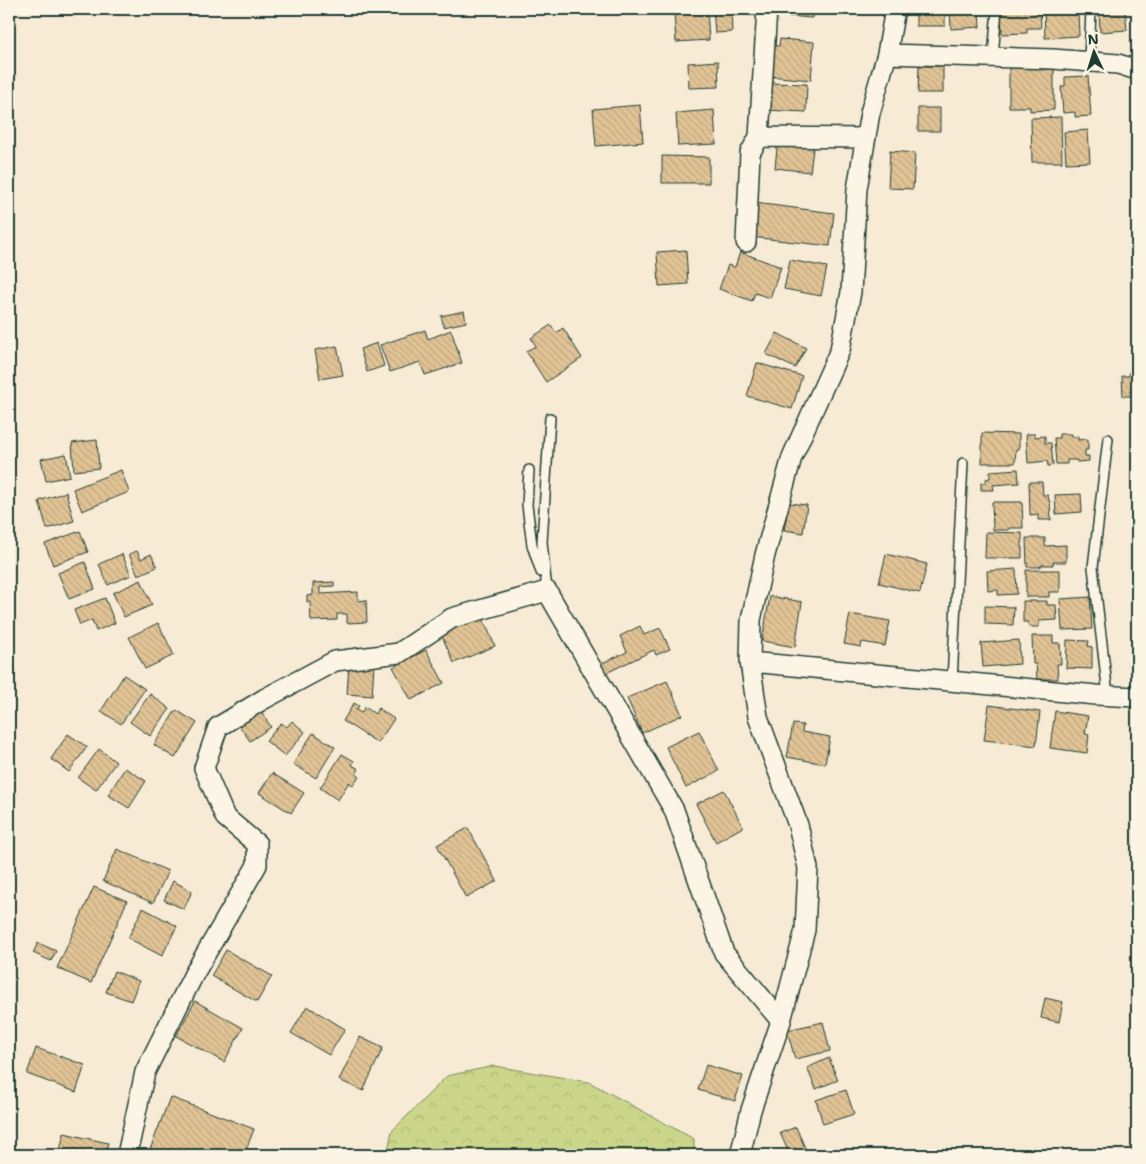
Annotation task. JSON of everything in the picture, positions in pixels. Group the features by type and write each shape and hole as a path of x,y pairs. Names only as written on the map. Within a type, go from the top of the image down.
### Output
{"street":[{"path":"746,242 750,153 759,137 767,9"},
{"path":"742,1155 741,1151 751,1110 781,1022 806,930 808,868 798,825 758,717 750,662 751,620 765,555 792,457 840,350 851,292 857,189 870,113 887,54 895,9"},
{"path":"887,54 1053,59 1118,64 1137,70"},
{"path":"759,137 866,138"},
{"path":"127,1155 145,1072 194,974 257,865 257,844 225,817 204,768 218,727 264,699 335,661 399,653 452,618 547,591 674,810 724,954 781,1022"},
{"path":"750,662 1137,697"}],"lane":[{"path":"993,57 997,9"},
{"path":"1089,62 1091,9"},
{"path":"547,591 542,542 550,418"},
{"path":"1108,439 1093,567 1108,695"},
{"path":"952,681 963,463"},
{"path":"529,470 527,505 532,545 547,591"}],"green space":[{"path":"494,1066 589,1082 694,1139 694,1155 387,1155 392,1131 447,1076"}],"building":[{"path":"713,9 731,9 732,32 715,33"},
{"path":"774,9 813,9 812,18 773,15"},
{"path":"916,9 945,9 945,26 916,26"},
{"path":"950,9 979,9 980,27 951,29"},
{"path":"1001,9 1040,9 1041,28 1027,28 1027,33 1002,34"},
{"path":"1044,9 1078,9 1079,36 1045,38"},
{"path":"1099,9 1125,9 1127,30 1100,32"},
{"path":"707,10 709,40 676,42 674,13"},
{"path":"780,39 814,42 811,80 769,76 772,46 779,46"},
{"path":"718,61 719,87 689,88 688,63"},
{"path":"1009,63 1039,63 1039,70 1054,69 1054,110 1030,111 1030,107 1009,107"},
{"path":"919,66 943,66 943,93 918,93"},
{"path":"1088,76 1091,116 1075,117 1075,112 1063,113 1061,87 1065,86 1065,77"},
{"path":"766,83 807,84 806,112 765,110"},
{"path":"640,105 643,142 596,146 593,109"},
{"path":"918,108 940,108 940,131 918,131"},
{"path":"714,110 716,144 678,146 676,113"},
{"path":"1061,117 1062,162 1032,162 1031,118"},
{"path":"1088,130 1090,162 1066,163 1064,132"},
{"path":"778,138 814,142 810,172 775,168"},
{"path":"890,151 915,153 913,189 888,188"},
{"path":"662,156 709,157 709,183 662,183"},
{"path":"755,203 834,213 830,246 751,237"},
{"path":"686,250 688,284 659,286 657,252"},
{"path":"740,252 781,267 770,298 755,293 752,301 719,289 728,265 735,267"},
{"path":"790,260 827,267 821,296 784,289"},
{"path":"464,311 466,322 444,327 441,316"},
{"path":"551,325 556,333 563,328 582,358 546,382 526,351 536,346 531,338"},
{"path":"425,330 428,339 451,330 462,363 425,375 420,362 390,372 380,345"},
{"path":"777,333 806,348 795,368 766,354"},
{"path":"377,343 384,366 367,372 360,349"},
{"path":"337,346 343,375 320,379 315,350"},
{"path":"757,363 802,376 792,409 747,396"},
{"path":"1129,372 1137,372 1137,396 1123,396 1122,376 1129,376"},
{"path":"982,433 1019,434 1019,449 1016,449 1015,463 982,463"},
{"path":"1026,434 1035,434 1035,437 1045,436 1045,443 1051,443 1053,465 1048,466 1047,461 1028,463"},
{"path":"1059,434 1071,434 1071,437 1078,436 1078,440 1088,439 1088,450 1085,450 1085,456 1089,456 1089,461 1077,462 1077,460 1067,460 1067,464 1056,464 1054,438 1059,438"},
{"path":"97,440 99,468 74,471 72,443"},
{"path":"66,454 70,476 46,481 41,459"},
{"path":"1018,469 1019,483 993,485 994,490 981,490 981,483 986,483 986,479 990,478 990,471"},
{"path":"121,470 129,492 82,511 73,489"},
{"path":"1029,482 1042,482 1043,495 1048,495 1050,501 1051,520 1038,520 1038,514 1030,515"},
{"path":"66,492 74,521 47,529 39,501"},
{"path":"1081,494 1082,512 1056,514 1055,495"},
{"path":"992,502 1022,502 1023,528 993,530"},
{"path":"789,503 807,505 803,533 784,530"},
{"path":"80,531 88,552 53,565 45,544"},
{"path":"986,532 1022,533 1022,558 985,558"},
{"path":"1026,538 1045,538 1045,546 1066,545 1066,562 1053,562 1053,565 1041,565 1041,567 1027,567"},
{"path":"137,551 141,559 151,554 157,567 138,575 129,554"},
{"path":"122,554 131,575 108,585 99,564"},
{"path":"886,554 927,564 920,593 879,583"},
{"path":"85,562 95,589 69,599 58,573"},
{"path":"1016,569 1017,594 998,595 998,590 988,591 987,571"},
{"path":"1026,570 1060,570 1060,592 1049,592 1049,597 1026,597"},
{"path":"141,580 152,605 124,617 113,593"},
{"path":"334,582 334,586 320,587 320,594 358,592 358,601 366,600 367,622 347,623 347,614 337,614 337,620 311,621 310,602 307,602 307,596 313,595 313,583"},
{"path":"770,596 802,602 795,647 762,641"},
{"path":"1090,597 1092,629 1062,630 1060,599"},
{"path":"105,598 115,623 96,631 92,620 80,625 74,610"},
{"path":"1023,601 1047,601 1047,605 1056,605 1057,620 1039,621 1039,627 1029,627 1028,622 1023,622"},
{"path":"985,606 1014,607 1013,625 985,624"},
{"path":"850,614 890,621 885,646 862,642 861,647 844,644"},
{"path":"482,616 495,646 454,663 441,634"},
{"path":"158,623 174,655 145,669 129,637"},
{"path":"640,626 644,635 660,628 670,649 656,655 654,650 602,675 598,665 627,652 620,636"},
{"path":"1032,636 1053,636 1053,643 1060,643 1061,664 1057,664 1058,679 1037,679 1036,664 1033,664"},
{"path":"1019,640 1020,664 983,667 981,643"},
{"path":"1067,640 1089,641 1088,646 1092,647 1092,669 1066,668"},
{"path":"426,650 444,683 411,700 393,667"},
{"path":"349,664 374,665 372,696 347,694"},
{"path":"124,675 145,689 121,724 101,711"},
{"path":"667,681 682,715 642,733 627,698"},
{"path":"150,694 170,709 150,736 130,722"},
{"path":"354,703 359,706 356,710 361,713 365,707 375,714 378,708 394,719 378,743 343,721"},
{"path":"989,705 1040,712 1036,746 984,740"},
{"path":"259,709 271,727 250,741 238,724"},
{"path":"176,710 197,723 175,758 154,745"},
{"path":"1055,711 1088,716 1085,734 1089,734 1087,753 1050,748"},
{"path":"292,721 305,732 285,756 266,741 281,723 287,727"},
{"path":"793,724 803,725 802,732 830,737 825,764 787,757"},
{"path":"699,731 719,771 686,788 666,747"},
{"path":"313,733 335,747 316,778 293,764"},
{"path":"68,734 87,747 69,772 51,759"},
{"path":"99,749 116,762 96,790 78,778"},
{"path":"342,754 354,761 352,765 359,769 356,774 359,776 353,785 349,782 338,800 320,788"},
{"path":"125,768 146,781 129,808 108,795"},
{"path":"272,773 304,793 291,813 259,793"},
{"path":"724,790 743,827 716,842 696,804"},
{"path":"468,828 497,881 466,898 437,845"},
{"path":"117,849 168,871 153,903 103,881"},
{"path":"173,881 192,891 184,909 164,900"},
{"path":"94,887 127,901 91,983 57,968"},
{"path":"143,908 177,926 162,956 128,938"},
{"path":"38,943 56,951 51,961 33,953"},
{"path":"226,950 272,976 257,1002 211,976"},
{"path":"114,971 139,981 131,1001 106,992"},
{"path":"1045,998 1063,1002 1059,1022 1041,1018"},
{"path":"195,1001 243,1028 224,1062 176,1036"},
{"path":"307,1006 345,1029 329,1055 291,1033"},
{"path":"823,1022 830,1051 795,1059 787,1030"},
{"path":"360,1037 383,1048 363,1091 339,1080"},
{"path":"36,1048 85,1065 76,1092 27,1074"},
{"path":"829,1058 838,1080 816,1089 807,1068"},
{"path":"706,1065 743,1076 735,1101 698,1090"},
{"path":"846,1090 854,1114 823,1124 816,1100"},
{"path":"170,1097 254,1129 244,1155 148,1155"},
{"path":"796,1127 808,1155 790,1155 780,1133"},
{"path":"64,1133 108,1143 105,1155 59,1155"}]}
